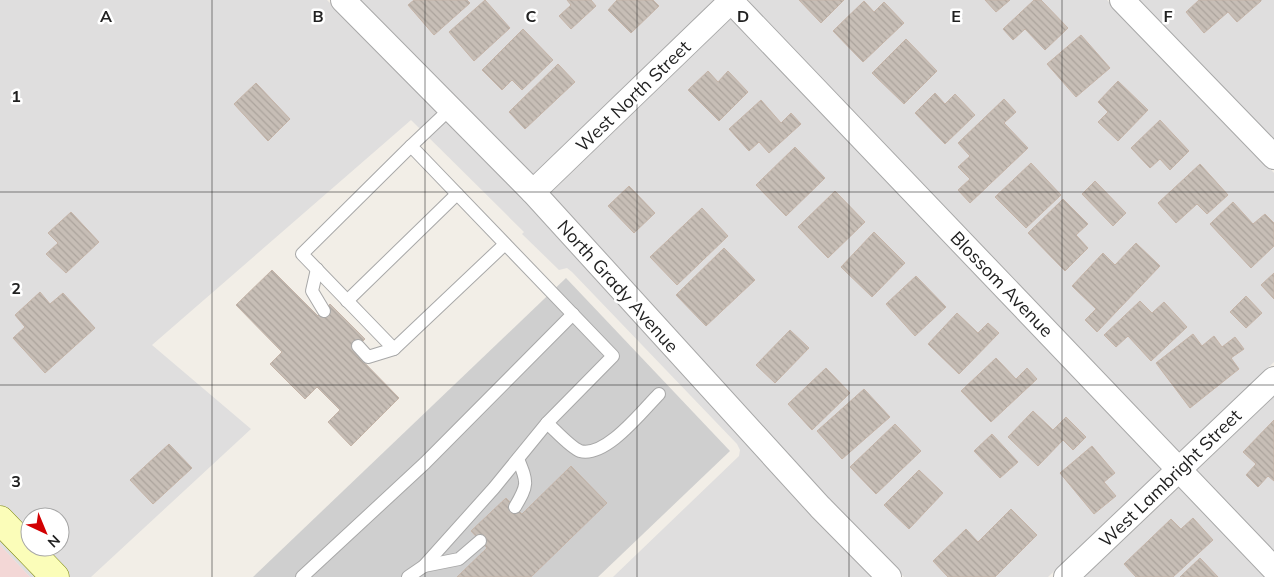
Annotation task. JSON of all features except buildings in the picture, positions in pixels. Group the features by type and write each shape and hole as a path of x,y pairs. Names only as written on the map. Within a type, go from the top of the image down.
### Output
{"street":[{"name":"North Grady Avenue","path":"342,0 533,192 814,500 889,577"},
{"name":"West North Street","path":"533,192 731,0"},
{"name":"Blossom Avenue","path":"731,0 1274,569"},
{"path":"1122,0 1274,157"},
{"name":"West Lambright Street","path":"1066,577 1274,379"},
{"path":"0,520 55,577"}],"lane":[{"path":"394,350 302,254 450,109"},
{"path":"408,577 424,566 548,423 613,356 411,146"},
{"path":"347,301 457,194"},
{"path":"358,346 368,357 394,350 505,244"},
{"path":"317,269 312,291 324,311"},
{"path":"302,577 425,463 573,314"},
{"path":"548,423 578,451 591,452 610,443 659,394"},
{"path":"515,507 527,487 518,459"},
{"path":"424,566 459,559 480,541"}],"shaded area":[{"path":"0,0 327,0 525,200 873,577 613,577 739,456 740,450 737,444 572,272 567,268 559,270 522,234 524,232 411,120 152,345 251,429 91,577 70,577 51,557 70,557 70,507 20,507 20,525 0,504"},
{"path":"358,0 714,0 532,176"},
{"path":"750,0 1107,0 1274,173 1274,362 1178,453 747,3"},
{"path":"1138,0 1274,0 1274,142"},
{"path":"731,18 1163,468 1048,577 904,577 828,499 549,194"},
{"path":"566,278 730,451 598,577 253,577"},
{"path":"1274,396 1274,553 1196,471"},
{"path":"1180,486 1267,577 1084,577"},
{"path":"0,536 40,577 30,577 0,545"},
{"path":"0,545 30,577 0,577"}]}
